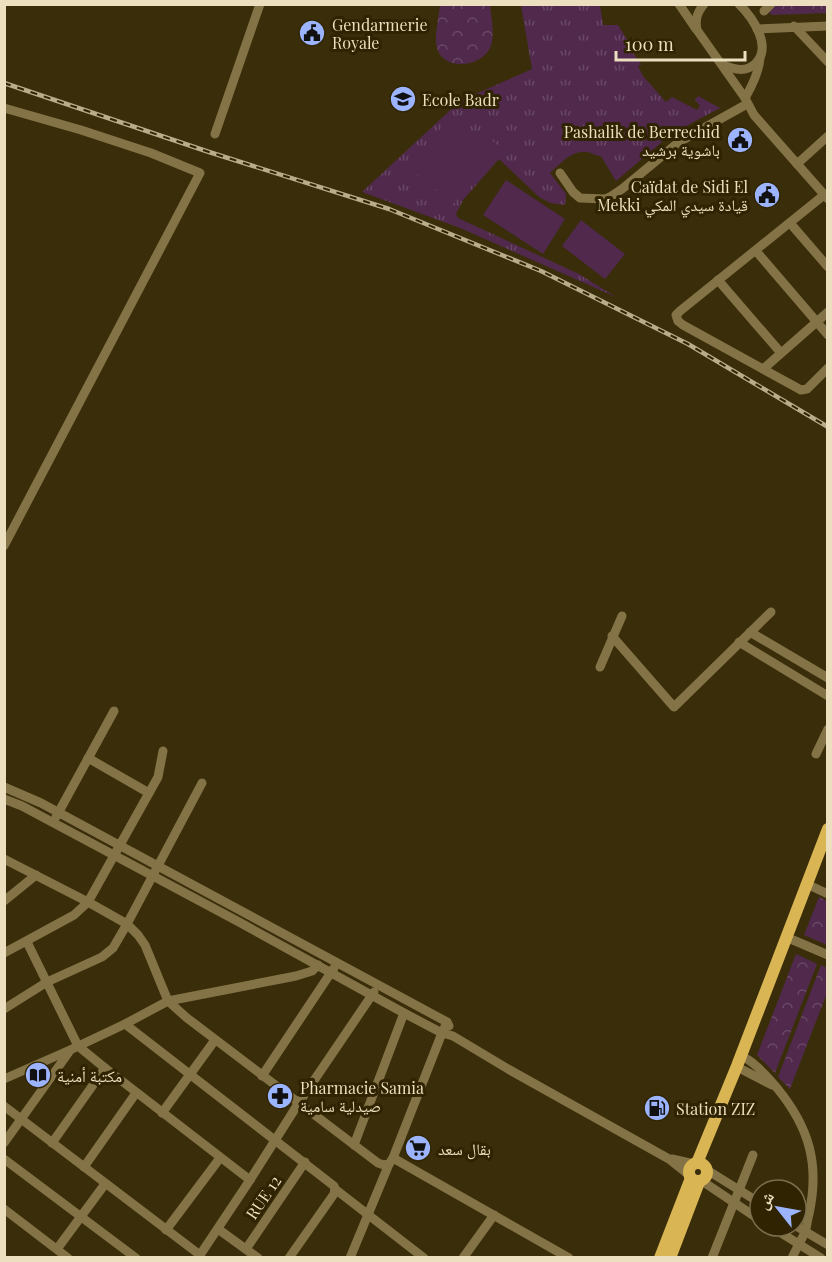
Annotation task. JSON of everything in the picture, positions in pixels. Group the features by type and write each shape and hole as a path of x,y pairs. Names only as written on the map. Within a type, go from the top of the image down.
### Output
{"main road":[{"path":"670,1257 737,1066 828,829"},
{"path":"660,1257 745,1064 828,851"}],"street":[{"path":"215,134 260,4"},
{"path":"679,4 723,65 754,115 826,197 680,311 676,315 678,321 801,390 807,389 828,368"},
{"path":"697,30 695,20 704,4"},
{"path":"560,173 580,198 605,199 622,189 679,142 746,101 760,64 762,44 753,20 743,6"},
{"path":"757,29 828,26"},
{"path":"794,27 828,62"},
{"path":"723,65 734,69 746,69 752,66 760,56"},
{"path":"4,108 151,153 200,173 4,546"},
{"path":"797,164 828,136"},
{"path":"790,223 828,267"},
{"path":"756,251 828,335"},
{"path":"718,280 781,353"},
{"path":"763,369 828,312"},
{"path":"612,636 674,707 771,612"},
{"path":"600,666 621,616"},
{"path":"750,632 828,678"},
{"path":"739,642 828,696"},
{"path":"52,823 114,711"},
{"path":"816,754 828,729"},
{"path":"4,954 74,915 88,902 158,777 163,752"},
{"path":"88,759 149,793"},
{"path":"4,1009 47,982 102,957 113,948 202,783"},
{"path":"4,787 26,795 447,1022 453,1036"},
{"path":"4,799 239,922 404,1013 442,1033 453,1036 669,1159 748,1196"},
{"path":"4,859 127,924 145,945 168,1000 187,1018 378,1163 384,1166 391,1161"},
{"path":"4,901 36,875"},
{"path":"813,887 828,894"},
{"path":"793,940 828,955"},
{"path":"27,942 47,982 74,1048 105,1068 250,1180"},
{"path":"262,1076 338,962"},
{"path":"4,1079 125,1024 168,1000 296,976 312,971 318,966"},
{"path":"4,1106 199,1256 378,984"},
{"path":"354,1144 404,1013"},
{"path":"350,1257 447,1022"},
{"path":"125,1024 424,1257"},
{"path":"162,1113 215,1041"},
{"path":"4,1143 74,1048"},
{"path":"745,1064 776,1088 789,1103 800,1122 807,1140 814,1179 808,1218"},
{"path":"52,1143 105,1068"},
{"path":"84,1167 136,1093"},
{"path":"712,1257 753,1155"},
{"path":"166,1230 220,1158"},
{"path":"4,1159 136,1257"},
{"path":"391,1161 569,1257"},
{"name":"RUE 12","path":"246,1249 305,1162"},
{"path":"698,1172 748,1212"},
{"path":"57,1249 105,1184"},
{"path":"289,1257 334,1194 335,1189"},
{"path":"4,1209 68,1257"},
{"path":"463,1257 494,1215"},
{"path":"218,1228 258,1257"},
{"path":"808,1233 828,1245"},
{"path":"789,1238 821,1257"},
{"path":"792,1257 802,1238"}],"green space":[{"path":"440,5 490,5 493,31 491,46 487,53 465,64 449,62 443,58 438,51 436,41"},
{"path":"521,5 600,5 603,25 618,25 631,46 629,48 641,64 638,66 643,76 666,102 672,97 697,110 700,106 695,100 698,96 720,108 671,134 616,181 601,156 582,152 567,158 550,173 566,194 565,205 550,203 539,197 499,159 463,200 456,214 458,218 579,274 616,297 460,228 362,192 460,101 532,69"},
{"path":"761,5 827,5 827,13 772,15"},
{"path":"451,116 476,137 481,132 500,147 453,204 409,167"},
{"path":"506,180 565,219 543,254 483,215"},
{"path":"581,220 625,254 605,279 562,246"},
{"path":"819,897 827,901 827,945 804,935"},
{"path":"796,954 817,964 775,1073 757,1055"},
{"path":"821,965 827,968 827,993 790,1089 778,1077"}],"railway":[{"path":"4,83 209,152 389,209 541,271 688,344 828,427"}],"place":[{"name":"Gendarmerie Royale","path":"312,33"},
{"name":"Ecole Badr","path":"403,99"},
{"name":"Pashalik de Berrechid باشوية برشيد","path":"740,140"},
{"name":"Caïdat de Sidi El Mekki قيادة سيدي المكي","path":"767,195"},
{"name":"مكتبة أمنية","path":"38,1075"},
{"name":"Pharmacie Samia صيدلية سامية","path":"280,1096"},
{"name":"Station ZIZ","path":"657,1108"},
{"name":"بقال سعد","path":"418,1148"}]}
